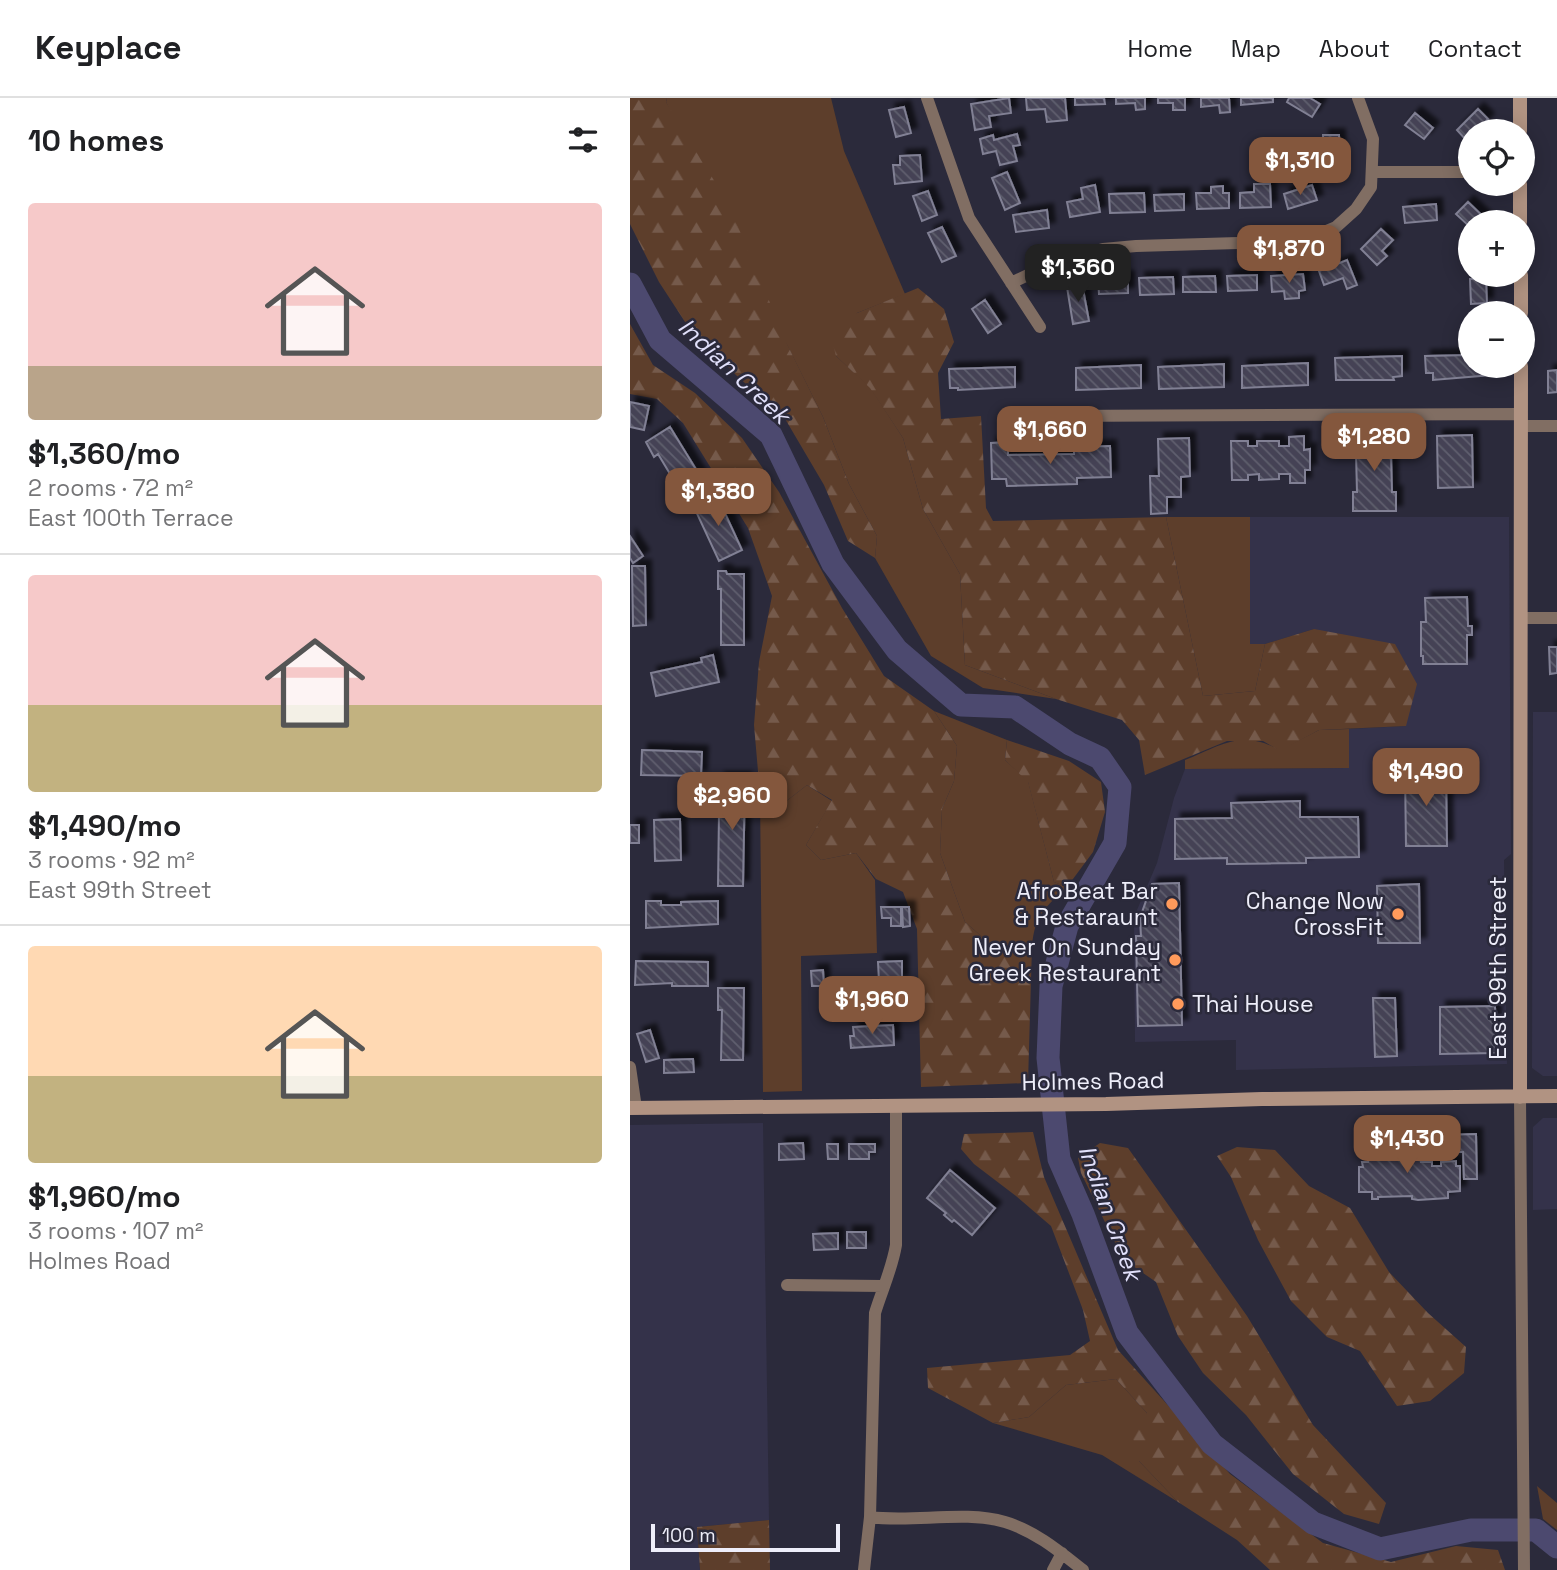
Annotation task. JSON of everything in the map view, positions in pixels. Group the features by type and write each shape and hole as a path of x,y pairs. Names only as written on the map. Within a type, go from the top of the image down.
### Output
{"main road":[{"path":"1520,98 1520,119"},
{"name":"East 99th Street","path":"1520,1097 1521,378"},
{"name":"Holmes Road","path":"633,1108 1106,1104 1557,1096"}],"street":[{"path":"927,98 969,218 1040,327"},
{"path":"1011,283 1049,265 1103,249 1303,241 1336,227 1356,209 1371,187 1373,139 1358,98"},
{"path":"1373,172 1458,172"},
{"path":"1048,416 1521,420 1557,426"},
{"path":"1521,618 1557,618"},
{"path":"630,1067 633,1108"},
{"name":"East 99th Street","path":"1520,1097 1524,1570"},
{"path":"864,1570 870,1517 875,1313 892,1267 896,1245 896,1106"},
{"path":"786,1285 883,1286"},
{"path":"870,1517 1004,1521 1036,1535 1083,1570"},
{"path":"1053,1570 1062,1553"}],"shaded area":[{"path":"1250,517 1509,517 1511,854 1504,860 1507,1064 1236,1070 1236,1040 1135,1042 1134,917 1157,863 1174,798 1185,769 1349,768 1349,729 1406,726 1314,629 1265,644 1250,645"},
{"path":"1533,712 1557,712 1557,1076 1543,1076 1532,1068"},
{"path":"1543,1118 1557,1118 1557,1209 1533,1210 1533,1127"},
{"path":"763,1123 769,1520 697,1527 700,1570 630,1570 630,1125"}],"green space":[{"path":"630,98 667,98 666,102 729,205 788,346 823,417 849,484 877,536 875,558 848,541 824,485 784,417 738,377 689,328 659,282 630,224"},
{"path":"667,98 831,98 844,151 905,294 857,313 836,356 870,387 903,438 923,509 960,574 965,665 1056,699 983,688 931,656 875,558 877,536 849,484 823,417 666,102"},
{"path":"918,288 944,309 954,342 938,373 941,419 981,416 986,508 993,521 1166,517 1203,696 1255,691 1265,644 1314,629 1395,644 1417,684 1406,726 1319,730 1280,751 1263,741 1227,741 1145,775 1139,740 1122,720 965,665 960,574 923,509 903,438 870,388 836,356 829,328 857,313"},
{"path":"630,324 653,365 695,393 742,438 779,492 842,608 884,676 934,711 957,746 954,781 942,809 940,853 965,922 988,942 1032,946 1028,1083 921,1087 917,929 903,892 876,879 856,853 821,860 806,845 832,800 807,785 780,806 760,794 754,725 759,662 772,596 748,528 683,423 657,399 630,394"},
{"path":"1166,517 1250,517 1250,644 1265,644 1255,691 1203,696"},
{"path":"934,711 1007,740 1005,760 1028,781 1054,882 1067,887 1042,912 1033,935 1032,946 988,942 965,922 940,853 942,809 954,781 957,746"},
{"path":"1349,729 1349,768 1185,769 1185,760 1232,741 1254,741 1280,750 1319,730"},
{"path":"1007,740 1069,761 1101,782 1105,812 1093,852 1067,887 1054,882 1028,782 1005,760"},
{"path":"807,785 832,801 806,845 821,860 856,853 875,880 877,953 801,956 802,1091 763,1092 760,795 780,806"},
{"path":"1033,1132 1044,1177 1118,1350 1230,1474 1323,1543 1391,1562 1456,1546 1498,1550 1505,1570 1270,1570 1237,1540 1178,1502 1139,1461 1132,1435 1147,1413 1116,1379 1066,1385 1029,1417 993,1423 928,1388 927,1368 1070,1355 1090,1341 1083,1310 1051,1226 974,1164 961,1149 964,1134"},
{"path":"1100,1143 1128,1148 1247,1316 1313,1425 1386,1503 1379,1524 1344,1514 1293,1474 1246,1415 1203,1373 1178,1336 1156,1282 1123,1259 1081,1173 1078,1158"},
{"path":"1237,1147 1275,1150 1309,1186 1350,1208 1389,1272 1428,1313 1466,1347 1464,1373 1430,1401 1397,1406 1360,1351 1327,1337 1291,1301 1258,1240 1231,1177 1217,1156"},
{"path":"1116,1379 1147,1413 1139,1461 1178,1502 1102,1455 993,1423 1029,1417 1066,1385"},
{"path":"1537,1486 1557,1503 1557,1530 1543,1519"},
{"path":"769,1520 770,1570 700,1570 697,1527"}],"building":[{"path":"1009,98 1011,113 989,116 991,127 975,130 971,104"},
{"path":"1026,98 1065,98 1067,120 1047,122 1045,109 1027,110"},
{"path":"1075,98 1104,98 1105,104 1075,105"},
{"path":"1116,98 1145,98 1145,109 1136,110 1135,103 1116,104"},
{"path":"1158,98 1185,98 1185,110 1173,110 1173,103 1158,103"},
{"path":"1201,98 1229,98 1230,112 1220,113 1219,105 1201,107"},
{"path":"1241,98 1273,98 1273,102 1241,105"},
{"path":"1289,98 1310,98 1320,104 1312,117 1287,102"},
{"path":"904,107 911,133 896,137 889,110"},
{"path":"1478,109 1488,119 1468,119"},
{"path":"1415,113 1433,128 1424,139 1405,125"},
{"path":"1017,134 1020,145 1013,146 1017,161 1000,165 996,151 983,154 980,139 993,135 994,140"},
{"path":"1323,135 1339,135 1340,167 1324,168"},
{"path":"920,155 922,181 895,184 893,165 900,165 900,156"},
{"path":"1007,172 1020,203 1005,210 992,178"},
{"path":"1254,184 1270,184 1271,207 1240,208 1240,193 1254,192"},
{"path":"1095,185 1100,212 1070,217 1067,202 1083,199 1081,188"},
{"path":"1312,185 1317,200 1288,209 1284,194"},
{"path":"1223,186 1223,193 1229,193 1229,208 1197,209 1196,193 1211,193 1211,187"},
{"path":"928,191 937,215 922,221 913,196"},
{"path":"1144,193 1145,212 1110,213 1109,194"},
{"path":"1184,194 1184,210 1155,211 1154,195"},
{"path":"1468,202 1476,210 1460,210"},
{"path":"1436,204 1437,220 1405,223 1403,207"},
{"path":"1047,210 1049,228 1016,232 1013,215"},
{"path":"942,227 956,256 942,262 928,233"},
{"path":"1381,229 1393,240 1382,251 1387,256 1377,265 1361,249"},
{"path":"1347,260 1357,285 1347,289 1343,278 1324,285 1319,271"},
{"path":"1303,274 1305,290 1299,291 1299,298 1285,299 1284,291 1272,292 1271,276"},
{"path":"1257,275 1257,290 1228,291 1227,276"},
{"path":"1215,276 1216,292 1183,292 1183,277"},
{"path":"1128,277 1128,293 1099,294 1098,279"},
{"path":"1173,277 1174,294 1140,295 1139,278"},
{"path":"1082,284 1089,321 1073,324 1067,287"},
{"path":"1470,287 1486,287 1487,301 1471,301"},
{"path":"985,300 1001,324 988,333 972,309"},
{"path":"1458,355 1458,378 1433,380 1433,373 1426,373 1425,356"},
{"path":"1402,356 1402,376 1393,377 1394,380 1336,380 1335,358"},
{"path":"1308,363 1308,385 1242,388 1242,366"},
{"path":"1224,364 1224,387 1159,389 1158,367"},
{"path":"1141,365 1141,388 1076,390 1076,368"},
{"path":"1015,367 1015,387 958,390 950,388 949,369"},
{"path":"1557,370 1557,392 1548,393 1548,371"},
{"path":"630,402 649,406 644,430 630,427"},
{"path":"670,427 705,484 684,497 658,454 654,457 646,442"},
{"path":"1395,435 1395,454 1391,454 1392,492 1396,492 1396,511 1353,511 1353,492 1357,492 1353,436"},
{"path":"1472,435 1473,487 1438,488 1437,436"},
{"path":"1304,436 1304,450 1310,449 1310,470 1305,470 1305,483 1290,483 1290,474 1279,474 1279,479 1259,480 1259,474 1248,475 1248,480 1232,480 1231,441 1248,441 1248,446 1257,446 1257,441 1279,441 1279,446 1289,446 1289,437"},
{"path":"1189,438 1190,476 1181,477 1181,497 1167,497 1167,513 1151,514 1150,476 1159,476 1158,439"},
{"path":"1008,442 1008,455 1074,454 1074,447 1110,446 1111,477 1077,478 1077,484 1007,486 1006,479 992,479 991,443"},
{"path":"717,496 742,550 719,561 694,507"},
{"path":"630,536 643,556 633,563 630,558"},
{"path":"632,566 645,566 646,625 633,626"},
{"path":"718,571 744,574 744,645 721,645 721,589 718,589"},
{"path":"1467,597 1468,626 1472,626 1472,635 1467,635 1467,664 1423,664 1421,622 1426,622 1425,598"},
{"path":"1549,647 1557,647 1557,673 1550,674"},
{"path":"713,655 719,682 656,696 651,673 702,662 701,658"},
{"path":"642,750 702,752 701,776 641,775"},
{"path":"1405,771 1446,771 1447,846 1406,846"},
{"path":"719,778 745,778 743,886 718,886 719,813 722,813"},
{"path":"1300,801 1300,817 1358,817 1359,857 1306,858 1306,863 1227,864 1227,858 1175,859 1175,819 1232,818 1231,803"},
{"path":"680,819 681,860 655,861 654,820"},
{"path":"630,825 639,825 639,843 630,843"},
{"path":"1179,883 1182,1025 1138,1026 1136,936 1141,936 1140,918 1152,884"},
{"name":"Change Now CrossFit","path":"1419,884 1420,943 1378,943 1377,886"},
{"path":"646,901 661,901 661,905 681,905 681,902 718,901 718,924 646,928"},
{"path":"881,907 901,907 901,926 891,926 891,918 882,918"},
{"path":"902,907 909,907 910,926 903,927"},
{"path":"636,961 708,962 708,986 672,986 672,983 635,985"},
{"path":"902,961 902,981 879,982 878,962"},
{"path":"823,970 824,986 812,986 811,971"},
{"path":"718,988 744,988 743,1060 721,1060 722,1010 718,1010"},
{"path":"1373,998 1395,998 1397,1056 1375,1057"},
{"path":"1495,1006 1496,1053 1440,1054 1440,1007"},
{"path":"893,1025 894,1045 851,1048 850,1036 854,1036 853,1027"},
{"path":"650,1030 659,1058 646,1062 637,1034"},
{"path":"693,1059 694,1072 664,1073 664,1060"},
{"path":"1476,1134 1477,1179 1464,1179 1463,1152 1441,1152 1441,1135"},
{"path":"803,1143 804,1159 779,1160 779,1144"},
{"path":"827,1144 838,1144 838,1159 828,1159"},
{"path":"849,1144 875,1144 875,1152 869,1152 869,1159 849,1159"},
{"path":"1421,1146 1421,1162 1432,1162 1432,1166 1441,1166 1441,1162 1456,1161 1456,1166 1460,1166 1460,1191 1448,1192 1448,1198 1418,1200 1412,1199 1412,1196 1372,1199 1372,1192 1359,1192 1359,1167 1363,1167 1362,1162 1368,1162 1368,1147"},
{"path":"950,1170 995,1208 972,1235 954,1220 952,1222 944,1215 946,1213 927,1198"},
{"path":"847,1232 866,1232 866,1248 847,1248"},
{"path":"838,1233 838,1249 814,1250 813,1234"}],"waterway":[{"name":"Indian Creek","path":"630,284 660,340 771,435 833,564 897,650 961,705 1015,707 1070,744 1100,758 1120,787 1115,843 1067,926 1051,986 1048,1058 1059,1159 1083,1214 1127,1333 1212,1444 1313,1523 1380,1549 1471,1530 1536,1530 1557,1547"}],"place":[{"name":"AfroBeat Bar & Restaraunt","path":"1172,904"},
{"name":"Change Now CrossFit","path":"1398,914"},
{"name":"Never On Sunday Greek Restaurant","path":"1175,960"},
{"name":"Thai House","path":"1178,1004"}]}
